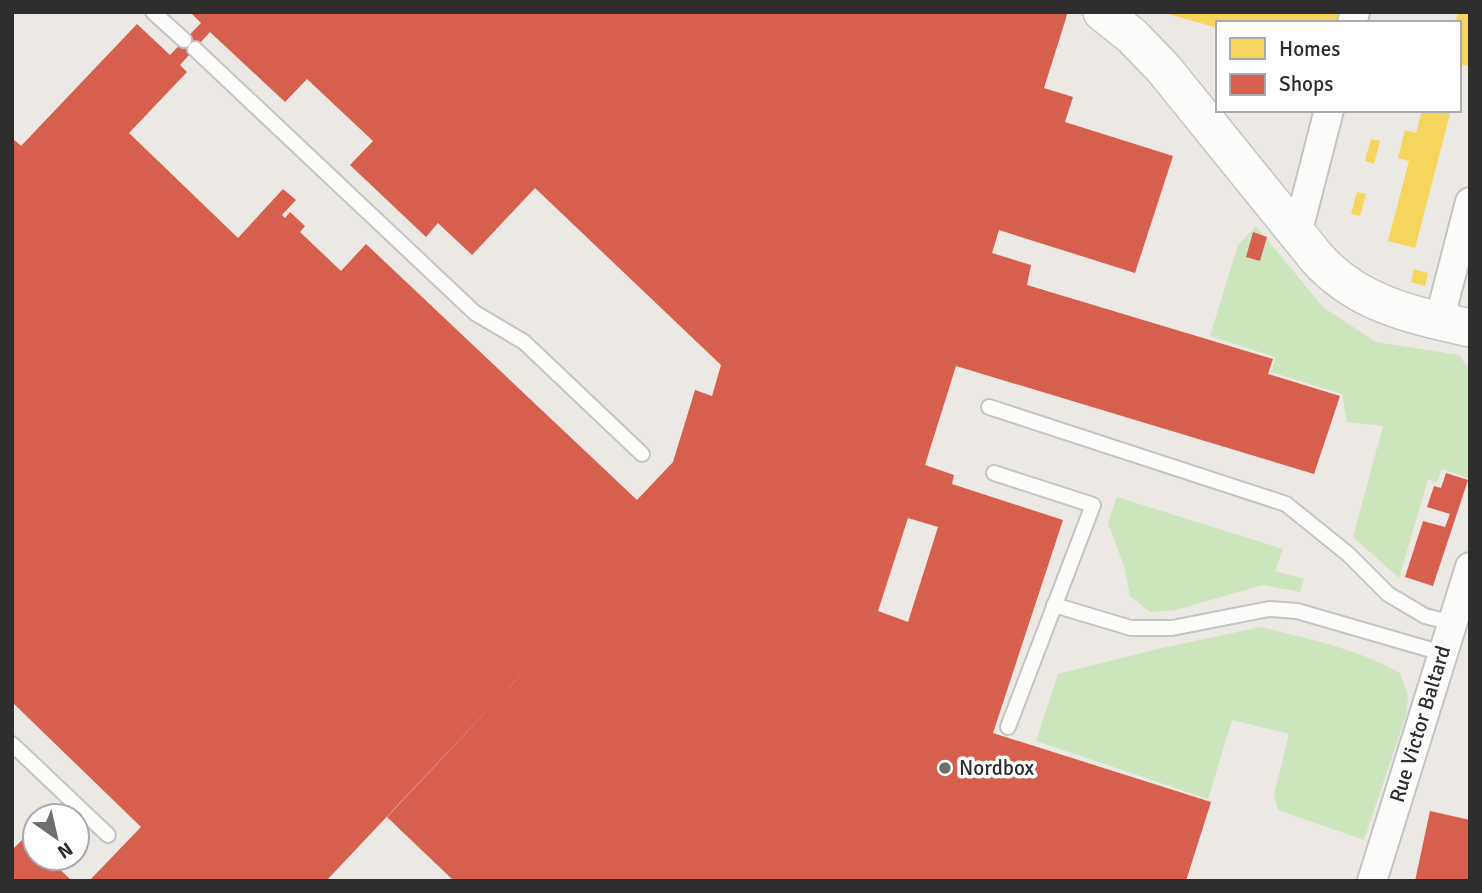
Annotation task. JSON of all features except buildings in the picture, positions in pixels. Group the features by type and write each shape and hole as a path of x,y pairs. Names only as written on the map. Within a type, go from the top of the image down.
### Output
{"street":[{"path":"1117,18 1184,93 1325,267 1353,290 1397,311 1455,325 1470,202"},
{"path":"1297,234 1328,112"},
{"name":"Rue Victor Baltard","path":"1372,881 1470,568"}],"lane":[{"path":"153,12 475,313 524,342 642,454"},
{"path":"989,407 1286,503 1348,554 1388,594 1425,616 1452,623"},
{"path":"994,473 1093,505 1008,727"},
{"path":"1054,605 1131,628 1172,628 1269,609 1297,611 1442,653"},
{"path":"14,750 108,835"}],"green space":[{"path":"1256,226 1323,307 1376,342 1459,355 1470,371 1470,479 1442,469 1437,482 1428,480 1399,578 1353,537 1383,426 1347,422 1342,394 1271,372 1275,357 1210,336 1238,245"},
{"path":"1117,497 1283,549 1275,571 1304,579 1300,592 1263,585 1176,610 1150,612 1130,596 1125,569 1108,523"},
{"path":"1261,627 1350,651 1400,673 1408,696 1406,715 1364,840 1278,810 1274,795 1289,734 1232,720 1208,799 1036,741 1058,674"}],"place":[{"name":"Nordbox","path":"945,768"}]}
